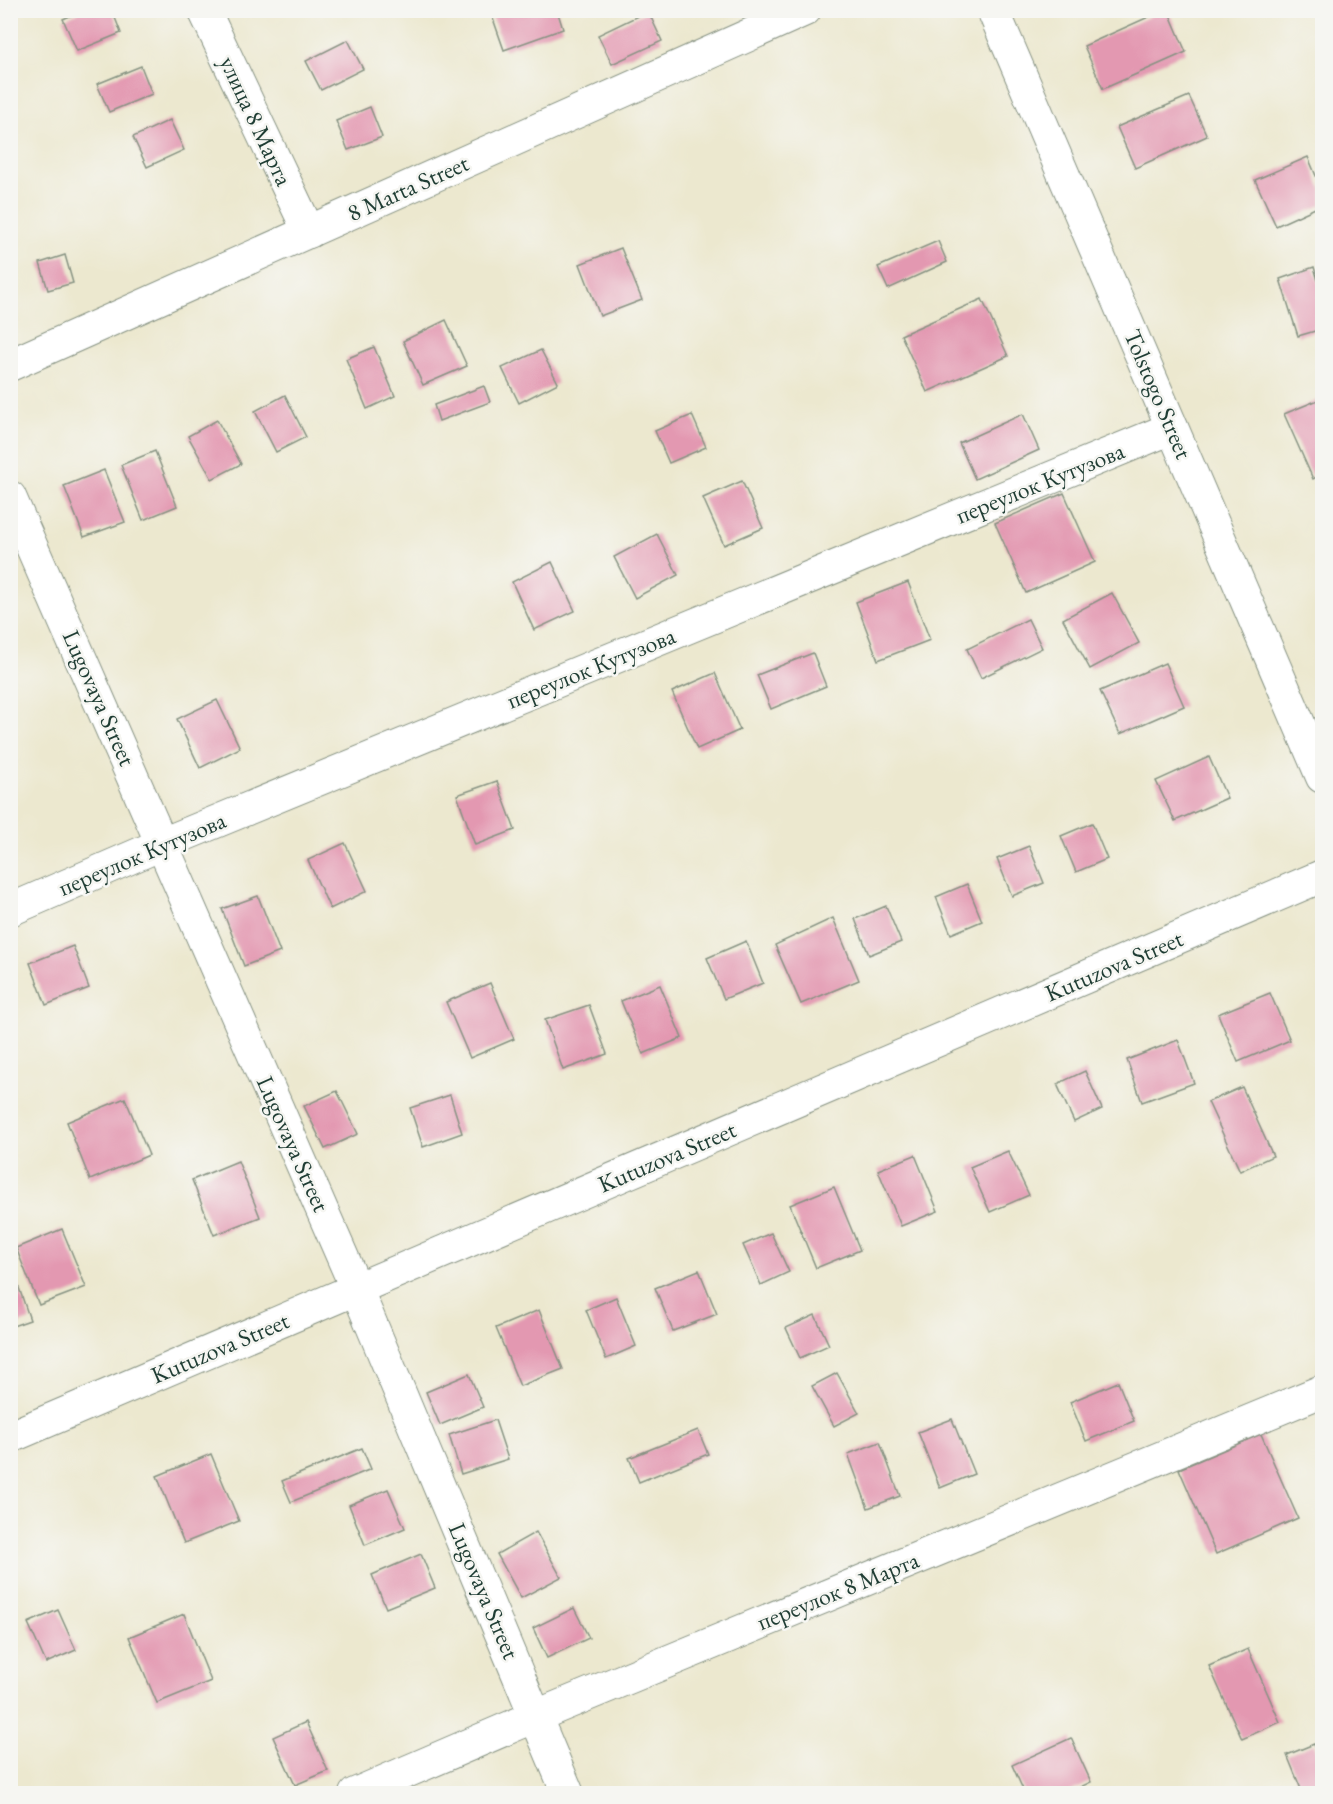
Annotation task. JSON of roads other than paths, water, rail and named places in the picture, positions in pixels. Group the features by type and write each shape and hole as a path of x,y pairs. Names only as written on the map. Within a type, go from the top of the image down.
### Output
{"street":[{"name":"улица 8 Марта","path":"204,10 309,232"},
{"name":"8 Marta Street","path":"10,364 805,10"},
{"name":"Tolstogo Street","path":"993,10 1323,777"},
{"name":"переулок Кутузова","path":"10,910 162,844 1172,428"},
{"name":"Lugovaya Street","path":"10,497 357,1290 568,1794"},
{"name":"Kutuzova Street","path":"10,1437 1323,876"},
{"name":"переулок 8 Марта","path":"355,1794 536,1716 1323,1392"}]}
